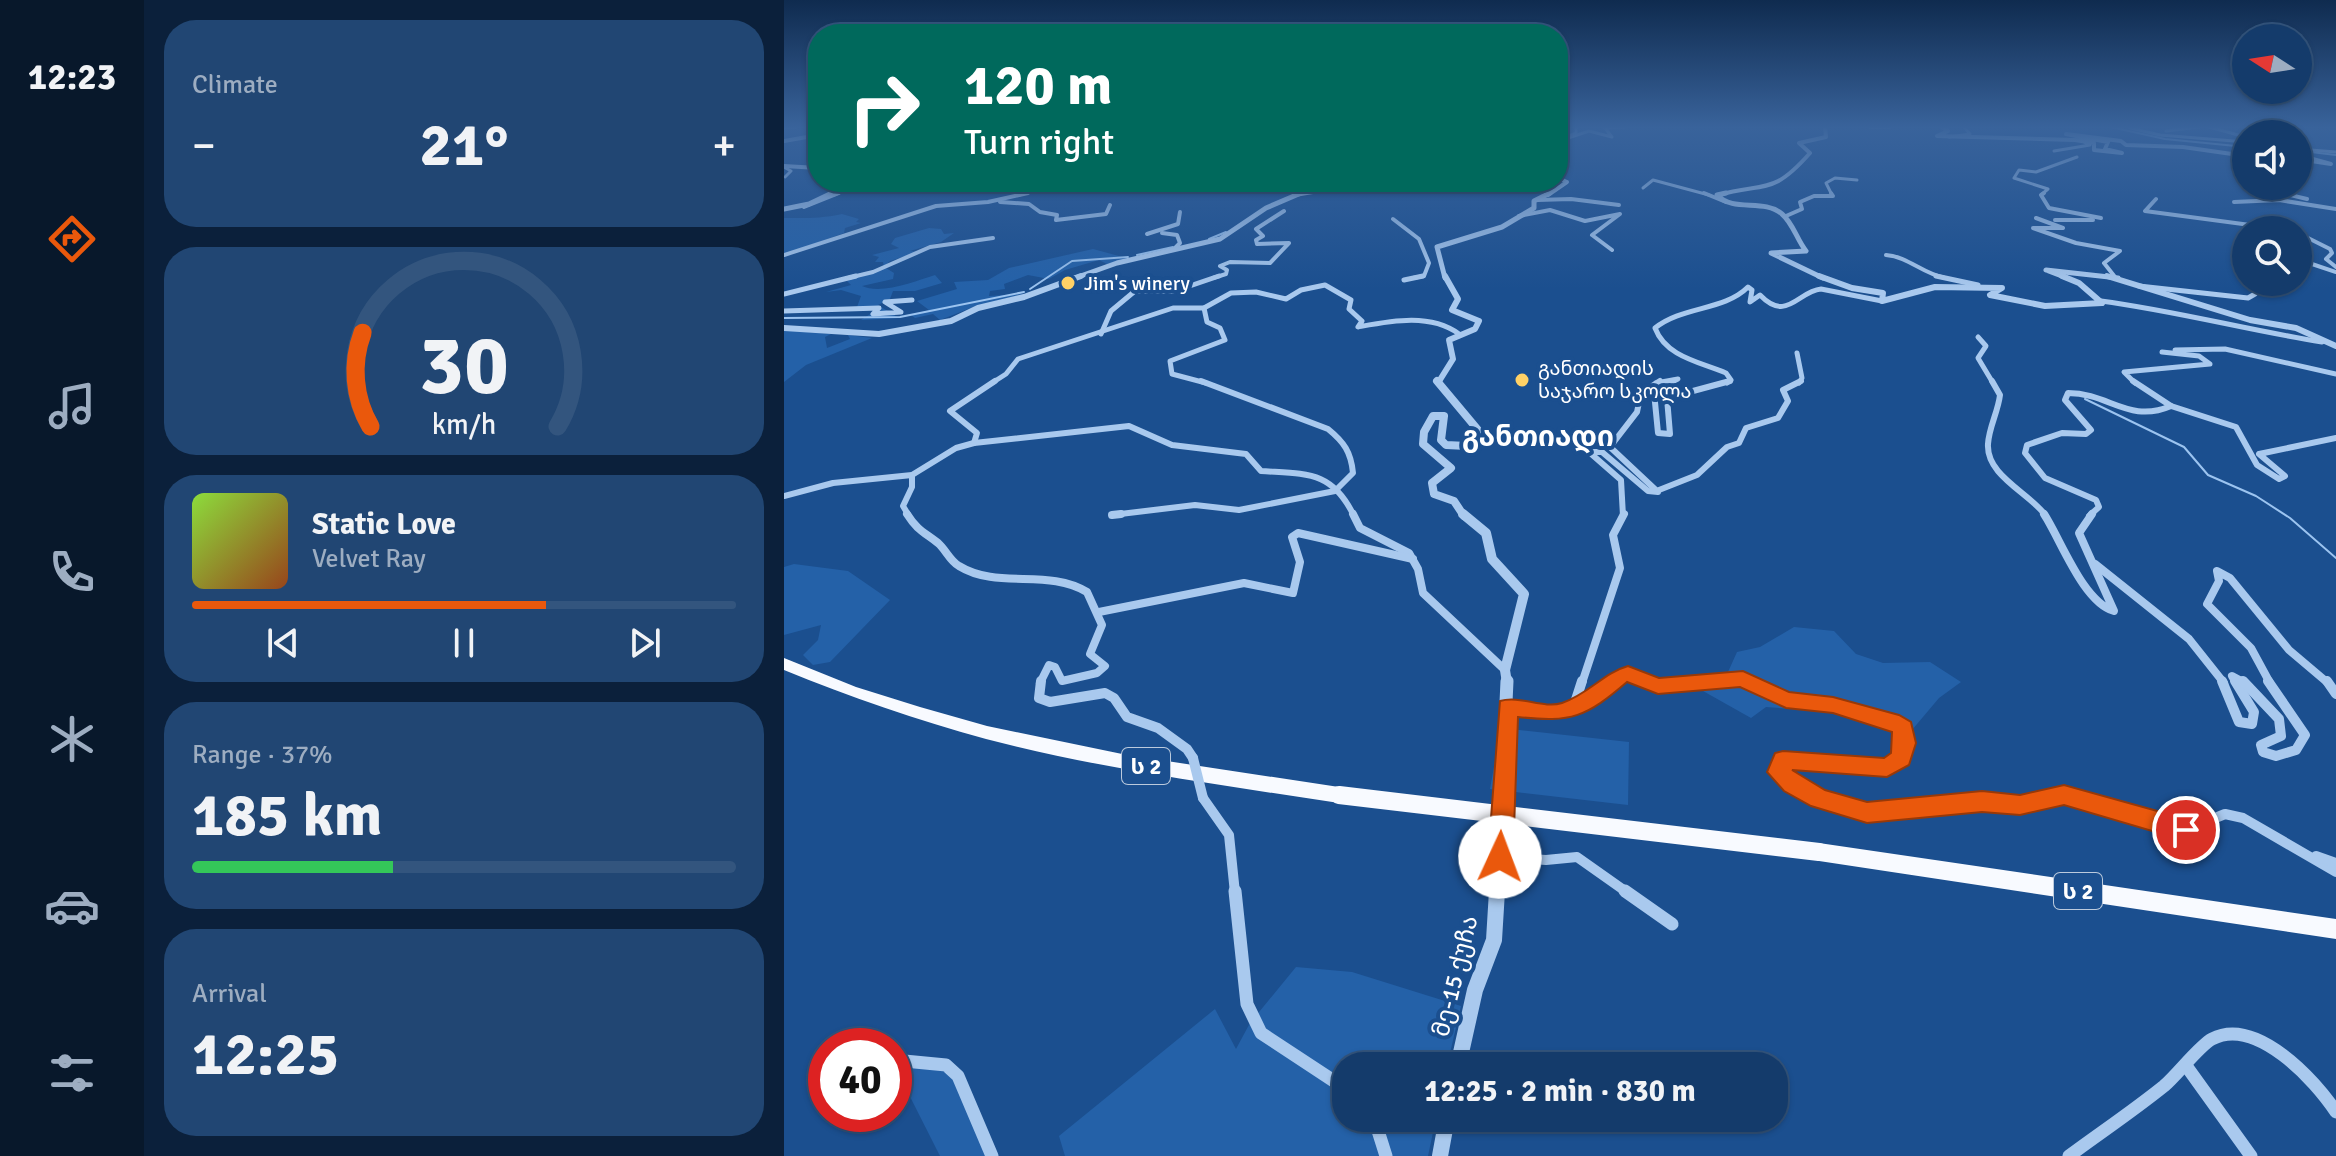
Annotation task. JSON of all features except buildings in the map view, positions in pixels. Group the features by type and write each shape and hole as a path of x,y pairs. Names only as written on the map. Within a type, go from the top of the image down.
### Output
{"highway":[{"name":"ს 2","path":"784,664 815,678 955,725 1152,767 1339,795 1819,852 2336,929"}],"street":[{"path":"1643,188 1652,181"},
{"path":"1663,181 1726,202 1767,207 1786,216 1806,251 1772,254 1821,280 1861,293 1883,293 1882,301"},
{"path":"1726,202 1717,195 1759,189 1774,181"},
{"path":"1786,216 1802,209 1800,202 1809,197 1833,196 1826,183 1830,181"},
{"path":"2023,181 2048,189 2041,195 2049,208 2101,218 2065,222 2036,217 2063,228 2033,227 2076,243 2120,251 2104,263 2115,277"},
{"path":"784,210 818,202 833,192"},
{"path":"784,210 823,202 834,197 836,192"},
{"path":"784,255 902,215 943,205 995,201 1030,192"},
{"path":"784,328 879,334 929,326 989,304 1024,297 1105,266 1220,239 1272,205 1306,192"},
{"path":"1537,200 1550,197 1553,192"},
{"path":"1537,200 1571,199 1619,205"},
{"path":"2156,199 2145,211 2232,223"},
{"path":"1404,280 1424,276 1429,263 1439,252 1438,246 1462,242 1507,225 1534,208 1537,200"},
{"path":"2301,200 2336,209"},
{"path":"995,201 1030,205 1040,212 1057,215 1056,220 1106,214 1112,207 1110,205"},
{"path":"2234,202 2314,204"},
{"path":"1101,334 1111,311 1135,291 1163,293 1199,285 1226,274 1227,270 1220,266 1230,262 1270,263 1289,245 1254,243 1263,236 1256,229 1284,211 1272,205"},
{"path":"1519,216 1550,210 1585,221 1620,214 1592,235 1612,250"},
{"path":"1175,248 1180,243 1177,235 1147,234 1178,224 1180,212"},
{"path":"1393,219 1419,239 1429,263"},
{"path":"784,294 873,272 930,247 993,238"},
{"path":"2312,240 2330,249 2332,253 2326,259 2336,270"},
{"name":"მე-15 ქუჩა","path":"1439,252 1445,278 1458,299 1452,310 1479,321 1475,329 1449,340 1453,359 1437,382 1478,430 1467,446 1446,445 1441,440 1444,416 1437,415 1422,438 1427,450 1451,468 1432,483 1432,491 1454,501 1465,517 1483,530 1492,549 1492,559 1524,594 1505,670 1507,707 1494,940 1475,990 1461,1052"},
{"path":"1886,255 1900,256 1925,274 2002,288 1990,295 2008,301 2070,306 2101,301 2176,311 2238,329 2335,345"},
{"path":"2312,264 2336,270"},
{"path":"2101,301 2079,283 2046,270 2115,277 2135,286 2250,320 2296,328 2335,345"},
{"path":"974,443 977,433 950,411 1006,374 1018,359 1173,308 1204,308 1231,293 1256,292 1286,299 1301,290 1325,285 1351,300 1349,309 1362,321 1358,327 1418,322 1453,328 1459,334"},
{"path":"1659,490 1610,447 1637,412 1641,393 1667,378 1678,379 1654,392 1655,430 1665,435 1670,434 1667,398 1731,380 1726,373 1664,344 1655,332 1660,322 1684,308 1740,296 1748,287 1752,290 1750,302 1760,295 1766,303 1782,307 1806,298 1815,289 1882,301 1935,287 1978,285"},
{"path":"2135,286 2252,296"},
{"path":"784,311 816,307 879,308 873,314 895,314 901,312 891,309 885,302 912,300"},
{"path":"1112,515 1195,505 1239,510 1335,491 1353,473 1352,457 1317,420 1237,398 1212,384 1172,374 1170,361 1225,340 1217,325 1207,322 1204,308"},
{"path":"1978,337 1986,346 1978,358 2000,395 1988,447 1993,463 2008,482 2041,509 2103,610 2114,611 2079,533 2083,522 2099,507 2096,500 2045,478 2025,453 2027,445 2062,433 2086,434 2091,430 2065,400 2068,393 2087,394 2143,417 2155,415 2171,406"},
{"path":"2335,376 2249,353 2203,347 2162,352 2199,356 2210,364 2205,366 2124,372 2142,390 2171,406 2236,427 2242,443 2258,466 2279,479 2284,478 2283,473 2259,454 2336,438"},
{"path":"1573,709 1620,568 1621,561 1613,535 1626,505 1621,480 1589,452 1602,452 1648,491 1659,490 1697,475 1727,447 1739,443 1746,428 1770,425 1783,413 1788,401 1783,390 1800,383 1802,378 1797,353"},
{"path":"784,496 833,483 912,475 956,448 1061,431 1134,427 1172,445 1246,454 1261,471 1322,477 1347,501 1360,528 1401,546 1413,559 1423,593 1505,670"},
{"path":"912,475 912,487 903,506 918,533 938,540 959,566 991,576 1037,576 1077,585 1094,598 1102,623 1090,654 1105,666 1088,676 1062,681 1056,675 1055,667 1049,665 1040,682 1039,698 1050,702 1105,693 1114,698 1127,717 1158,728 1187,749 1193,758 1203,798 1229,835 1247,1004 1261,1033 1332,1080"},
{"path":"1099,612 1244,583 1293,593 1300,562 1292,537 1296,533 1413,559"},
{"path":"2095,564 2189,639 2228,688 2239,722 2252,724 2254,712 2232,676 2241,679 2279,719 2281,736 2261,745 2263,752 2276,756 2296,750 2305,735 2261,670 2251,648 2207,604 2219,581 2217,571 2230,578 2289,650 2324,677 2336,694"},
{"path":"1507,707 1560,713 1599,696 1619,676 1628,674 1658,686 1743,679 1786,700 1833,705 1891,721 1903,728 1901,759 1887,767 1783,760 1779,772 1792,784 1842,806 1867,813 1889,813 1982,801 2020,805 2064,795 2186,830 2225,814 2243,818 2336,872"},
{"path":"2297,849 2336,863"},
{"path":"1500,857 1546,860 1577,857 1672,924"},
{"path":"2069,1156 2187,1067 2212,1038 2234,1033 2270,1045 2324,1091 2336,1112"},
{"path":"912,1062 946,1065 958,1076 992,1156"},
{"path":"2187,1067 2251,1156"},
{"path":"1378,1132 1386,1156"},
{"path":"1440,1156 1444,1132"}],"shaded area":[{"path":"842,214 859,219 856,222 861,223 845,228 844,233 784,255 784,218"},
{"path":"929,228 941,229 944,234 954,233 941,242 910,251 919,252 890,261 884,267 883,262 875,262 879,257 872,255 899,248 891,244 895,238"},
{"path":"1093,249 1130,259 1107,264 1099,260 1065,270 1049,279 1028,275 1004,284 1005,289 990,291 989,296 1024,294 976,306 940,320 933,314 915,318 911,315 929,310 917,301 957,289 954,282 988,280 1009,268"},
{"path":"886,268 894,273 893,279 862,286 888,288 935,275 942,283 915,291 893,291 890,299 878,305 899,318 861,320 878,309 857,307 861,296 841,290 826,292 851,285 847,281"},
{"path":"784,330 831,334 825,337 827,348 850,339 848,335 872,338 806,365 784,382"},
{"path":"794,564 848,571 890,600 830,662 813,665 803,655 818,640 821,625 784,635 784,567"},
{"path":"1794,627 1834,631 1856,654 1883,663 1930,662 1961,682 1939,698 1912,730 1898,730 1842,713 1766,707 1751,718 1703,691 1728,672 1737,652 1760,647"},
{"path":"1501,728 1629,742 1628,805 1490,789"},
{"path":"1296,967 1352,972 1461,1006 1450,1052 1332,1052 1332,1132 1433,1132 1428,1156 1065,1156 1059,1136 1215,1009 1236,1049 1250,1023"},
{"path":"912,1065 946,1065 992,1156 940,1156 912,1101"}],"waterway":[{"path":"1209,239 1226,232"},
{"path":"1137,255 1173,247"},
{"path":"1030,289 1072,261 1128,257"},
{"path":"784,318 900,317 1024,292"},
{"path":"2085,399 2184,447 2208,475 2256,496 2290,518 2336,558"}],"place":[{"name":"Jim's winery","path":"1068,283"},
{"name":"განთიადის საჯარო სკოლა","path":"1522,380"}],"district":[{"name":"განთიადი","path":"1538,437"}],"route":[{"path":"1500,857 1507,707 1560,713 1599,696 1619,676 1628,674 1658,686 1743,679 1786,700 1833,705 1891,721 1903,728 1904,743 1901,759 1887,767 1783,760 1779,772 1792,784 1819,798 1867,813 1982,801 2020,805 2064,795 2186,830"}]}
